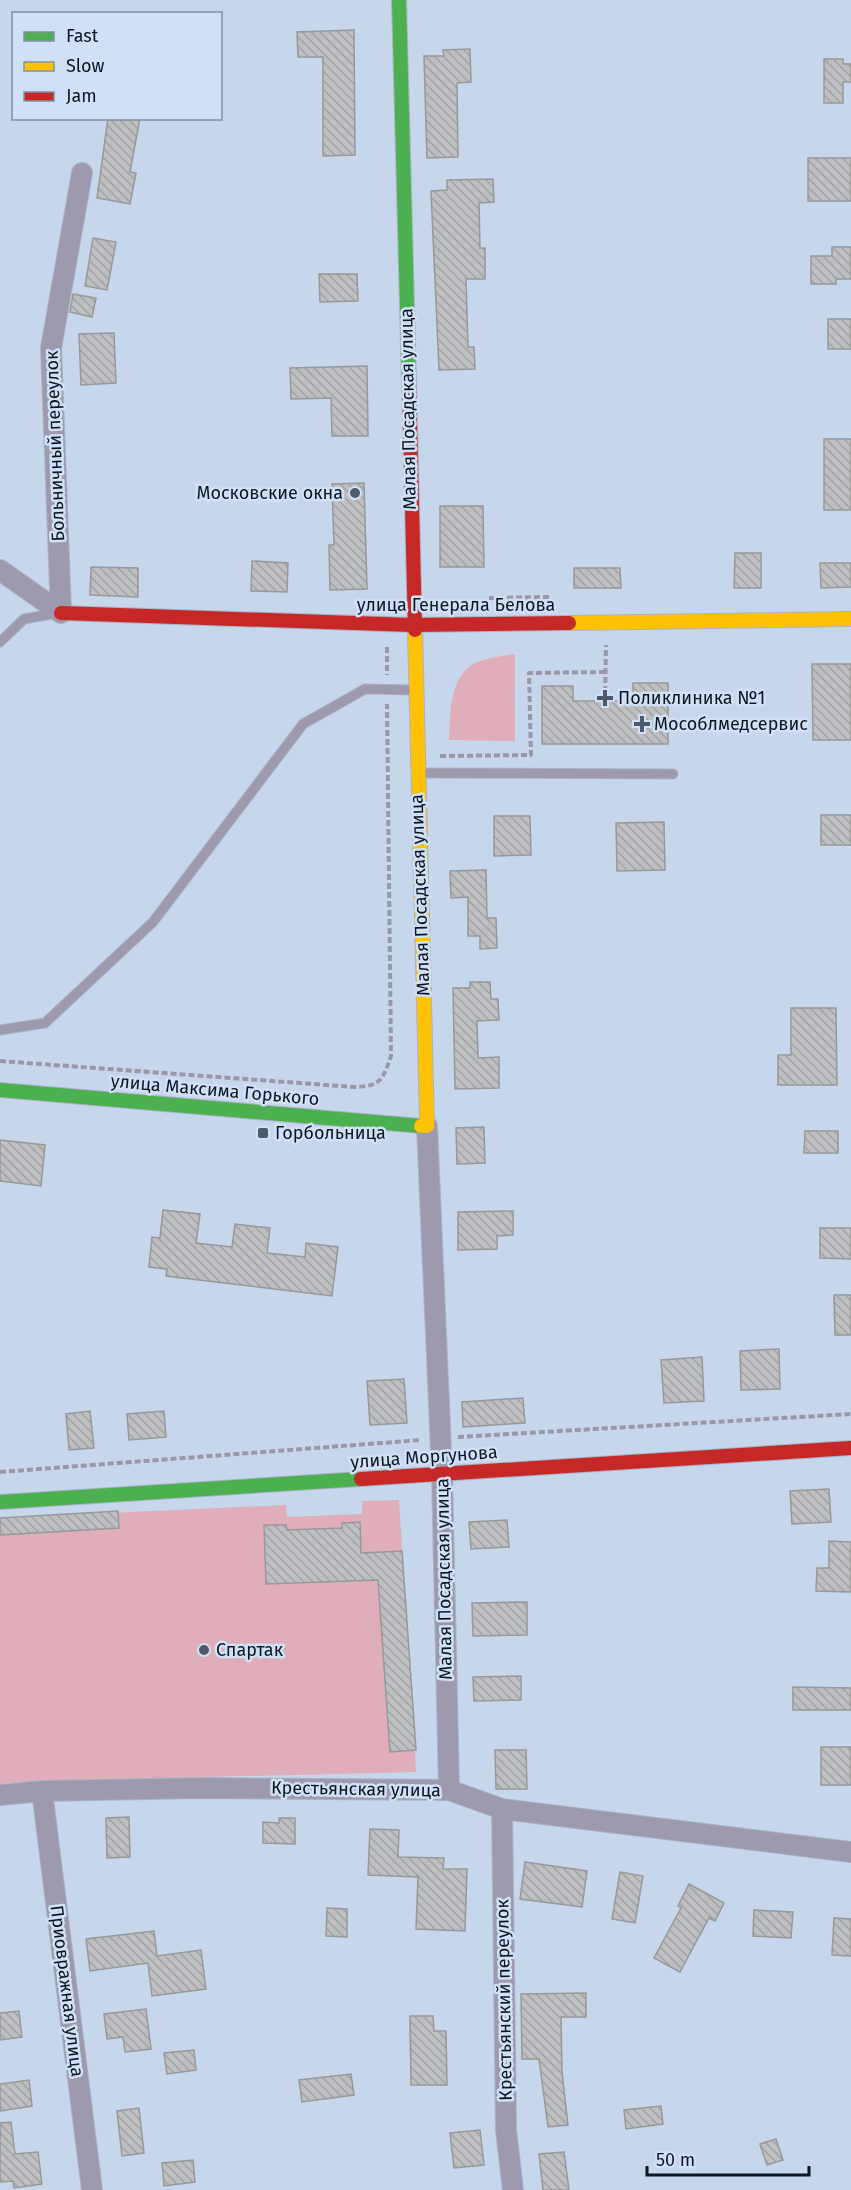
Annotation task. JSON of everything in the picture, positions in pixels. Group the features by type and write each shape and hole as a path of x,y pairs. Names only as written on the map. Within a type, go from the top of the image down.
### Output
{"main road":[{"name":"Малая Посадская улица","path":"399,0 412,625 427,1126"},
{"name":"улица Генерала Белова","path":"60,613 412,625 851,619"},
{"name":"улица Максима Горького","path":"0,1090 427,1126"},
{"name":"улица Моргунова","path":"0,1502 851,1448"}],"street":[{"name":"Больничный переулок","path":"60,613 51,348 82,173"},
{"path":"0,570 60,613"},
{"name":"Малая Посадская улица","path":"427,1126 442,1474 449,1790"},
{"name":"Крестьянская улица","path":"0,1795 42,1791 201,1788 449,1790 502,1809 851,1852"},
{"name":"Приовражная улица","path":"42,1791 92,2190"},
{"name":"Крестьянский переулок","path":"502,1809 506,2130 513,2190"}],"lane":[{"path":"0,642 24,619 60,613"},
{"path":"0,1030 45,1023 153,922 303,724 365,689 414,690"},
{"path":"417,773 673,774"}],"path":[{"path":"388,756 531,755 529,672 606,672"}],"shaded area":[{"path":"515,654 515,741 449,740 451,705 457,682 463,673 472,665 483,660"},
{"name":"Спартак","path":"399,1500 416,1772 41,1781 0,1784 0,1518 286,1505 287,1517 362,1514 362,1501"}],"building":[{"path":"354,30 355,155 323,156 323,57 298,57 297,32"},
{"path":"470,49 471,82 457,83 458,157 427,158 424,56 444,56 443,50"},
{"path":"824,59 843,59 843,64 851,64 851,82 843,82 843,103 824,103"},
{"path":"108,120 140,120 130,172 136,173 130,204 97,198"},
{"path":"808,158 851,158 851,201 808,201"},
{"path":"493,179 494,202 479,203 480,248 485,248 485,279 466,279 468,347 474,347 475,369 439,370 431,191 447,190 447,180"},
{"path":"93,238 116,242 107,290 85,286"},
{"path":"832,247 851,247 851,279 836,279 836,284 811,284 811,256 832,256"},
{"path":"319,274 357,274 358,301 320,302"},
{"path":"73,294 96,298 92,317 70,312"},
{"path":"828,319 851,319 851,349 828,349"},
{"path":"114,333 116,383 81,385 79,334"},
{"path":"367,366 368,436 332,436 331,398 291,399 290,368"},
{"path":"824,439 851,439 851,510 824,510"},
{"path":"364,483 367,589 330,590 329,545 334,545 332,484"},
{"path":"440,506 483,506 484,567 440,567"},
{"path":"735,553 761,553 761,588 734,588"},
{"path":"252,561 288,563 287,592 251,591"},
{"path":"820,563 851,563 851,587 821,588"},
{"path":"91,567 138,568 138,597 90,595"},
{"path":"574,568 620,568 621,588 574,588"},
{"path":"812,664 851,664 851,740 813,740"},
{"path":"633,683 668,683 668,744 542,744 542,686 573,686 573,701 633,701"},
{"path":"821,815 851,815 851,845 821,845"},
{"path":"494,816 530,816 531,855 494,856"},
{"path":"664,822 665,870 617,871 616,823"},
{"path":"486,870 487,918 496,918 497,948 480,949 480,936 468,936 468,897 451,898 450,871"},
{"path":"470,982 490,982 491,999 498,999 499,1020 477,1021 478,1058 499,1057 499,1088 455,1089 453,988 470,988"},
{"path":"791,1008 836,1008 837,1085 778,1085 778,1055 791,1055"},
{"path":"484,1127 485,1163 457,1164 456,1128"},
{"path":"805,1131 838,1131 838,1153 804,1153"},
{"path":"0,1140 45,1145 41,1186 0,1181"},
{"path":"163,1210 200,1214 196,1243 232,1247 235,1224 270,1228 267,1253 305,1257 306,1243 338,1247 332,1296 166,1276 167,1269 149,1267 152,1237 160,1238"},
{"path":"513,1211 513,1235 497,1236 497,1249 458,1250 458,1212"},
{"path":"820,1228 851,1228 851,1259 820,1258"},
{"path":"834,1295 851,1295 851,1335 835,1335"},
{"path":"779,1349 780,1389 741,1390 740,1351"},
{"path":"702,1357 704,1401 664,1403 661,1360"},
{"path":"404,1379 407,1423 370,1425 367,1381"},
{"path":"523,1398 525,1423 463,1427 462,1402"},
{"path":"90,1411 94,1448 69,1450 66,1414"},
{"path":"164,1411 166,1437 129,1440 127,1414"},
{"path":"829,1489 831,1522 792,1524 790,1491"},
{"path":"118,1511 119,1528 0,1535 0,1518"},
{"path":"507,1520 509,1547 471,1549 469,1522"},
{"path":"360,1522 361,1553 402,1551 416,1750 390,1752 378,1580 266,1584 264,1525 286,1525 287,1530 342,1528 342,1523"},
{"path":"829,1541 851,1542 851,1592 816,1591 817,1568 829,1568"},
{"path":"527,1602 527,1635 473,1636 472,1603"},
{"path":"521,1676 521,1700 474,1701 473,1677"},
{"path":"793,1687 851,1688 851,1710 793,1710"},
{"path":"821,1747 851,1747 851,1785 821,1785"},
{"path":"495,1750 526,1750 527,1789 496,1789"},
{"path":"129,1817 130,1857 107,1858 106,1818"},
{"path":"279,1818 295,1818 295,1844 263,1843 263,1822 279,1823"},
{"path":"370,1829 399,1830 398,1857 444,1858 443,1869 467,1869 465,1931 416,1929 418,1877 368,1875"},
{"path":"525,1862 587,1871 582,1907 520,1899"},
{"path":"620,1872 643,1876 635,1923 612,1919"},
{"path":"689,1884 724,1903 715,1921 709,1918 680,1972 654,1958 681,1908 678,1906"},
{"path":"327,1908 347,1909 347,1937 326,1936"},
{"path":"754,1910 793,1912 791,1938 753,1936"},
{"path":"834,1918 851,1919 851,1956 832,1955"},
{"path":"154,1931 157,1956 201,1950 206,1989 152,1996 148,1963 90,1971 86,1939"},
{"path":"586,1993 586,2017 561,2017 562,2072 568,2125 548,2127 539,2059 522,2059 521,1994"},
{"path":"146,2009 151,2049 125,2052 123,2037 107,2039 104,2014"},
{"path":"19,2011 22,2037 0,2040 0,2013"},
{"path":"410,2016 433,2016 434,2031 446,2031 447,2085 411,2085"},
{"path":"194,2050 196,2070 167,2074 164,2053"},
{"path":"351,2074 354,2095 302,2102 299,2080"},
{"path":"29,2080 32,2106 0,2111 0,2084"},
{"path":"661,2106 663,2124 626,2129 624,2110"},
{"path":"139,2108 144,2153 122,2156 117,2111"},
{"path":"11,2122 15,2154 38,2152 42,2184 14,2188 13,2181 0,2182 0,2123"},
{"path":"480,2130 484,2165 454,2168 450,2133"},
{"path":"776,2139 783,2160 767,2165 760,2144"},
{"path":"564,2152 569,2190 543,2190 539,2154"},
{"path":"193,2160 195,2182 164,2186 162,2163"}],"traffic: fast":[{"path":"399,0 409,382"},
{"path":"0,1090 421,1126"},
{"path":"0,1502 361,1479"}],"traffic: slow":[{"path":"569,623 851,619"},
{"path":"415,630 427,1126 421,1126"}],"traffic: jam":[{"path":"409,382 415,630"},
{"path":"61,613 412,625 569,623"},
{"path":"361,1479 851,1448"}],"place":[{"name":"Московские окна","path":"355,493"},
{"name":"Поликлиника №1","path":"605,698"},
{"name":"Мособлмедсервис","path":"642,724"},
{"name":"Горбольница","path":"263,1133"},
{"name":"Спартак","path":"204,1650"}]}
